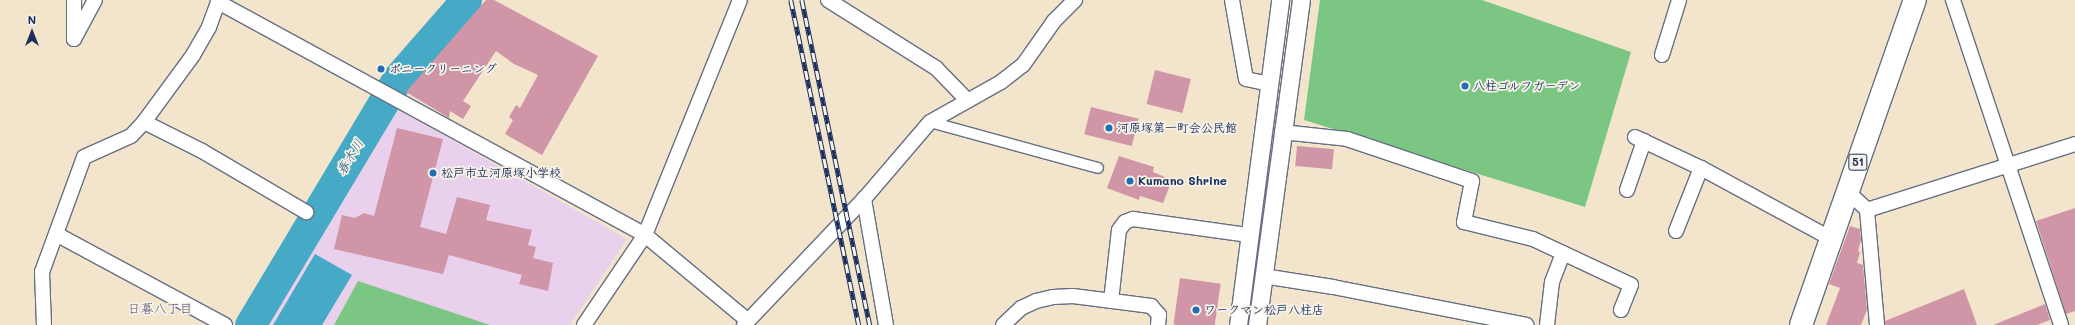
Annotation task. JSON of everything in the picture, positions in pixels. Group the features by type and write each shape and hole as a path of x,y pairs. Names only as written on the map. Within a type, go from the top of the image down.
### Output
{"main road":[{"name":"51","path":"1801,325 1915,0"}],"street":[{"path":"74,0 74,39 95,0"},
{"path":"584,325 645,235 740,0"},
{"path":"828,0 936,68 966,99"},
{"path":"44,325 42,272 84,157 131,136 144,122 193,55 209,27 218,1 645,235 746,322 864,199 930,122 966,99 1001,82 1023,65 1054,21 1075,0"},
{"path":"1232,0 1246,79 1269,84"},
{"path":"1238,325 1280,0"},
{"path":"1257,325 1301,0"},
{"path":"1662,55 1679,0"},
{"path":"1953,0 2061,325"},
{"path":"144,122 202,151 306,212"},
{"path":"930,122 1098,168"},
{"path":"1282,132 1347,139 1472,181 1464,222 1533,239 1631,285 1621,310"},
{"path":"1628,190 1640,139 1702,168 1832,239"},
{"path":"1867,210 2075,144"},
{"path":"1676,231 1702,168"},
{"path":"1848,192 1867,210 1877,325"},
{"path":"864,199 886,325"},
{"path":"1111,301 1119,230 1125,222 1133,219 1249,235"},
{"path":"56,234 225,325"},
{"path":"1547,325 1552,282 1563,253"},
{"path":"1263,276 1333,287 1526,325"},
{"path":"1003,325 1021,308 1053,297 1073,296 1151,306 1159,315 1158,325"}],"shaded area":[{"name":"松戸市立河原塚小学校","path":"396,108 627,239 570,325 264,325 309,245"}],"green space":[{"name":"八柱ゴルフガーデン","path":"1320,0 1482,0 1631,52 1585,207 1304,120"},
{"path":"358,281 490,325 334,325"}],"water":[{"path":"315,254 352,275 322,325 273,325"}],"building":[{"path":"486,0 494,0 598,56 542,155 505,134 513,120 509,117 516,105 520,108 538,75 514,64 496,51 463,101 471,106 463,119 450,111 449,118 406,92"},
{"path":"1155,70 1191,79 1182,113 1147,104"},
{"path":"1091,107 1139,119 1132,146 1084,134"},
{"path":"397,128 443,139 420,227 446,234 457,197 490,205 486,220 532,230 528,245 536,247 533,258 553,263 548,291 519,284 522,275 449,255 443,274 334,249 342,215 355,218 364,213 374,216"},
{"path":"1297,146 1334,149 1332,169 1295,166"},
{"path":"1119,156 1154,167 1153,172 1172,180 1163,203 1140,196 1139,200 1107,188"},
{"path":"2075,208 2075,311 2066,314 2036,221"},
{"path":"1850,226 1860,229 1861,240 1858,251 1860,252 1857,263 1863,265 1867,310 1861,325 1826,325 1840,288 1829,284"},
{"path":"1180,278 1221,284 1215,325 1173,325"},
{"path":"1964,289 1977,325 1885,325 1885,321"},
{"path":"2045,304 2050,320 2037,325 1993,325"}],"waterway":[{"name":"春木川","path":"250,325 397,79 466,0"}],"railway":[{"path":"791,0 859,325"},
{"path":"802,0 870,325"}],"place":[{"name":"ポニークリーニング","path":"381,69"},
{"name":"八柱ゴルフガーデン","path":"1465,86"},
{"name":"河原塚第一町会公民館","path":"1109,128"},
{"name":"松戸市立河原塚小学校","path":"433,173"},
{"name":"Kumano Shrine","path":"1130,181"},
{"name":"ワークマン松戸八柱店","path":"1196,310"}],"district":[{"name":"日暮八丁目","path":"160,308"}]}
